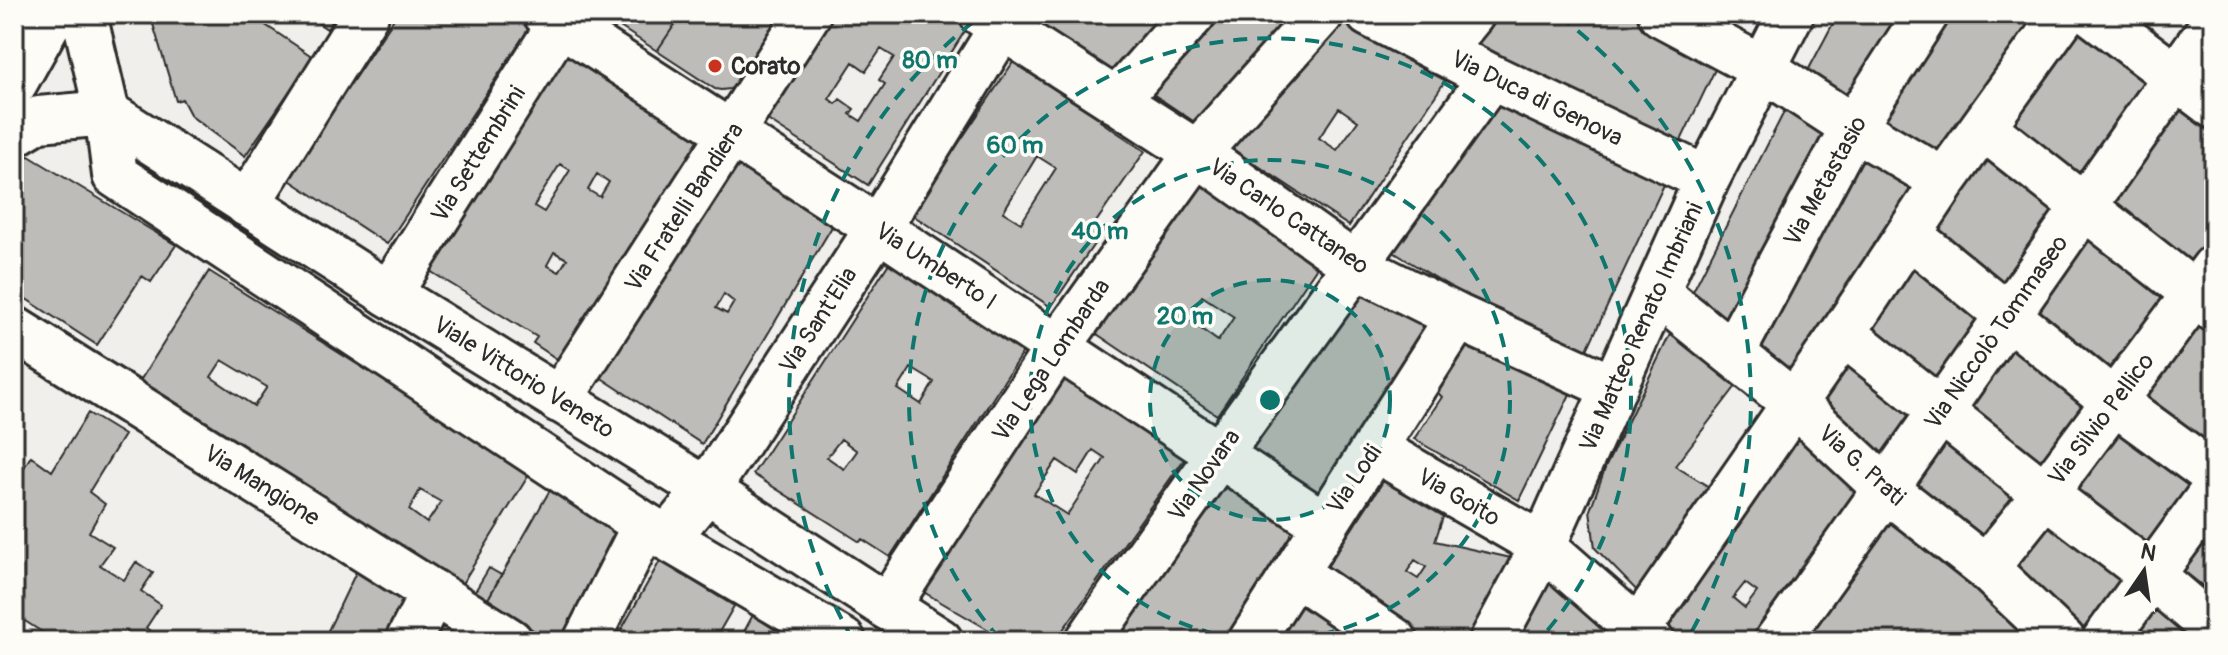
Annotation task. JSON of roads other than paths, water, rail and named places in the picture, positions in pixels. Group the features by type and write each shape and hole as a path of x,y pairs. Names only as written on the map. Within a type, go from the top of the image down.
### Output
{"street":[{"path":"247,204 366,14"},
{"name":"Via Fratelli Bandiera","path":"559,400 808,14"},
{"path":"1116,101 1193,14"},
{"name":"Via Lega Lombarda","path":"887,607 1058,347 1197,153 1321,14"},
{"name":"Via Duca di Genova","path":"1369,14 1491,77 1707,179"},
{"path":"1441,52 1472,14"},
{"path":"1661,14 1764,69 1944,181"},
{"name":"Via Matteo Renato Imbriani","path":"1492,641 1543,546 1707,179 1791,14"},
{"name":"Via Metastasio","path":"1733,352 1853,127 1926,14"},
{"path":"1639,637 1944,181 2064,14"},
{"path":"2093,14 2214,106"},
{"path":"14,84 77,17 107,113 115,175 656,531 843,641"},
{"name":"Via Umberto I","path":"557,17 1324,524"},
{"name":"Via Settembrini","path":"389,294 557,17"},
{"name":"Via Carlo Cattaneo","path":"1011,22 1116,101 1197,153 1356,266 1458,317 1614,388"},
{"name":"Via Sant'Elia","path":"586,641 656,531 707,490 1011,22"},
{"name":"Via Niccolò Tommaseo","path":"1777,641 1887,490 2082,207 2214,23"},
{"name":"Via Novara","path":"1088,641 1217,454 1491,77"},
{"path":"14,134 39,119 107,113"},
{"name":"Viale Vittorio Veneto","path":"107,113 389,294 707,490 940,641"},
{"path":"1984,128 2082,207 2208,290"},
{"path":"1909,235 2113,401 2214,475"},
{"name":"Via Silvio Pellico","path":"1986,568 2113,401 2208,290"},
{"name":"Via G. Prati","path":"1657,293 1794,403 1887,490 1986,568 2063,641"},
{"name":"Via Lodi","path":"1251,641 1458,317"},
{"name":"Via Mangione","path":"14,329 510,641"},
{"path":"1843,333 2151,575 2214,629"},
{"name":"Via Goito","path":"1375,449 1543,546 1639,637"},
{"path":"2104,641 2214,490"},
{"path":"1295,573 1395,641"},
{"path":"408,641 433,592"}],"place":[{"name":"Corato","path":"715,66"}]}
